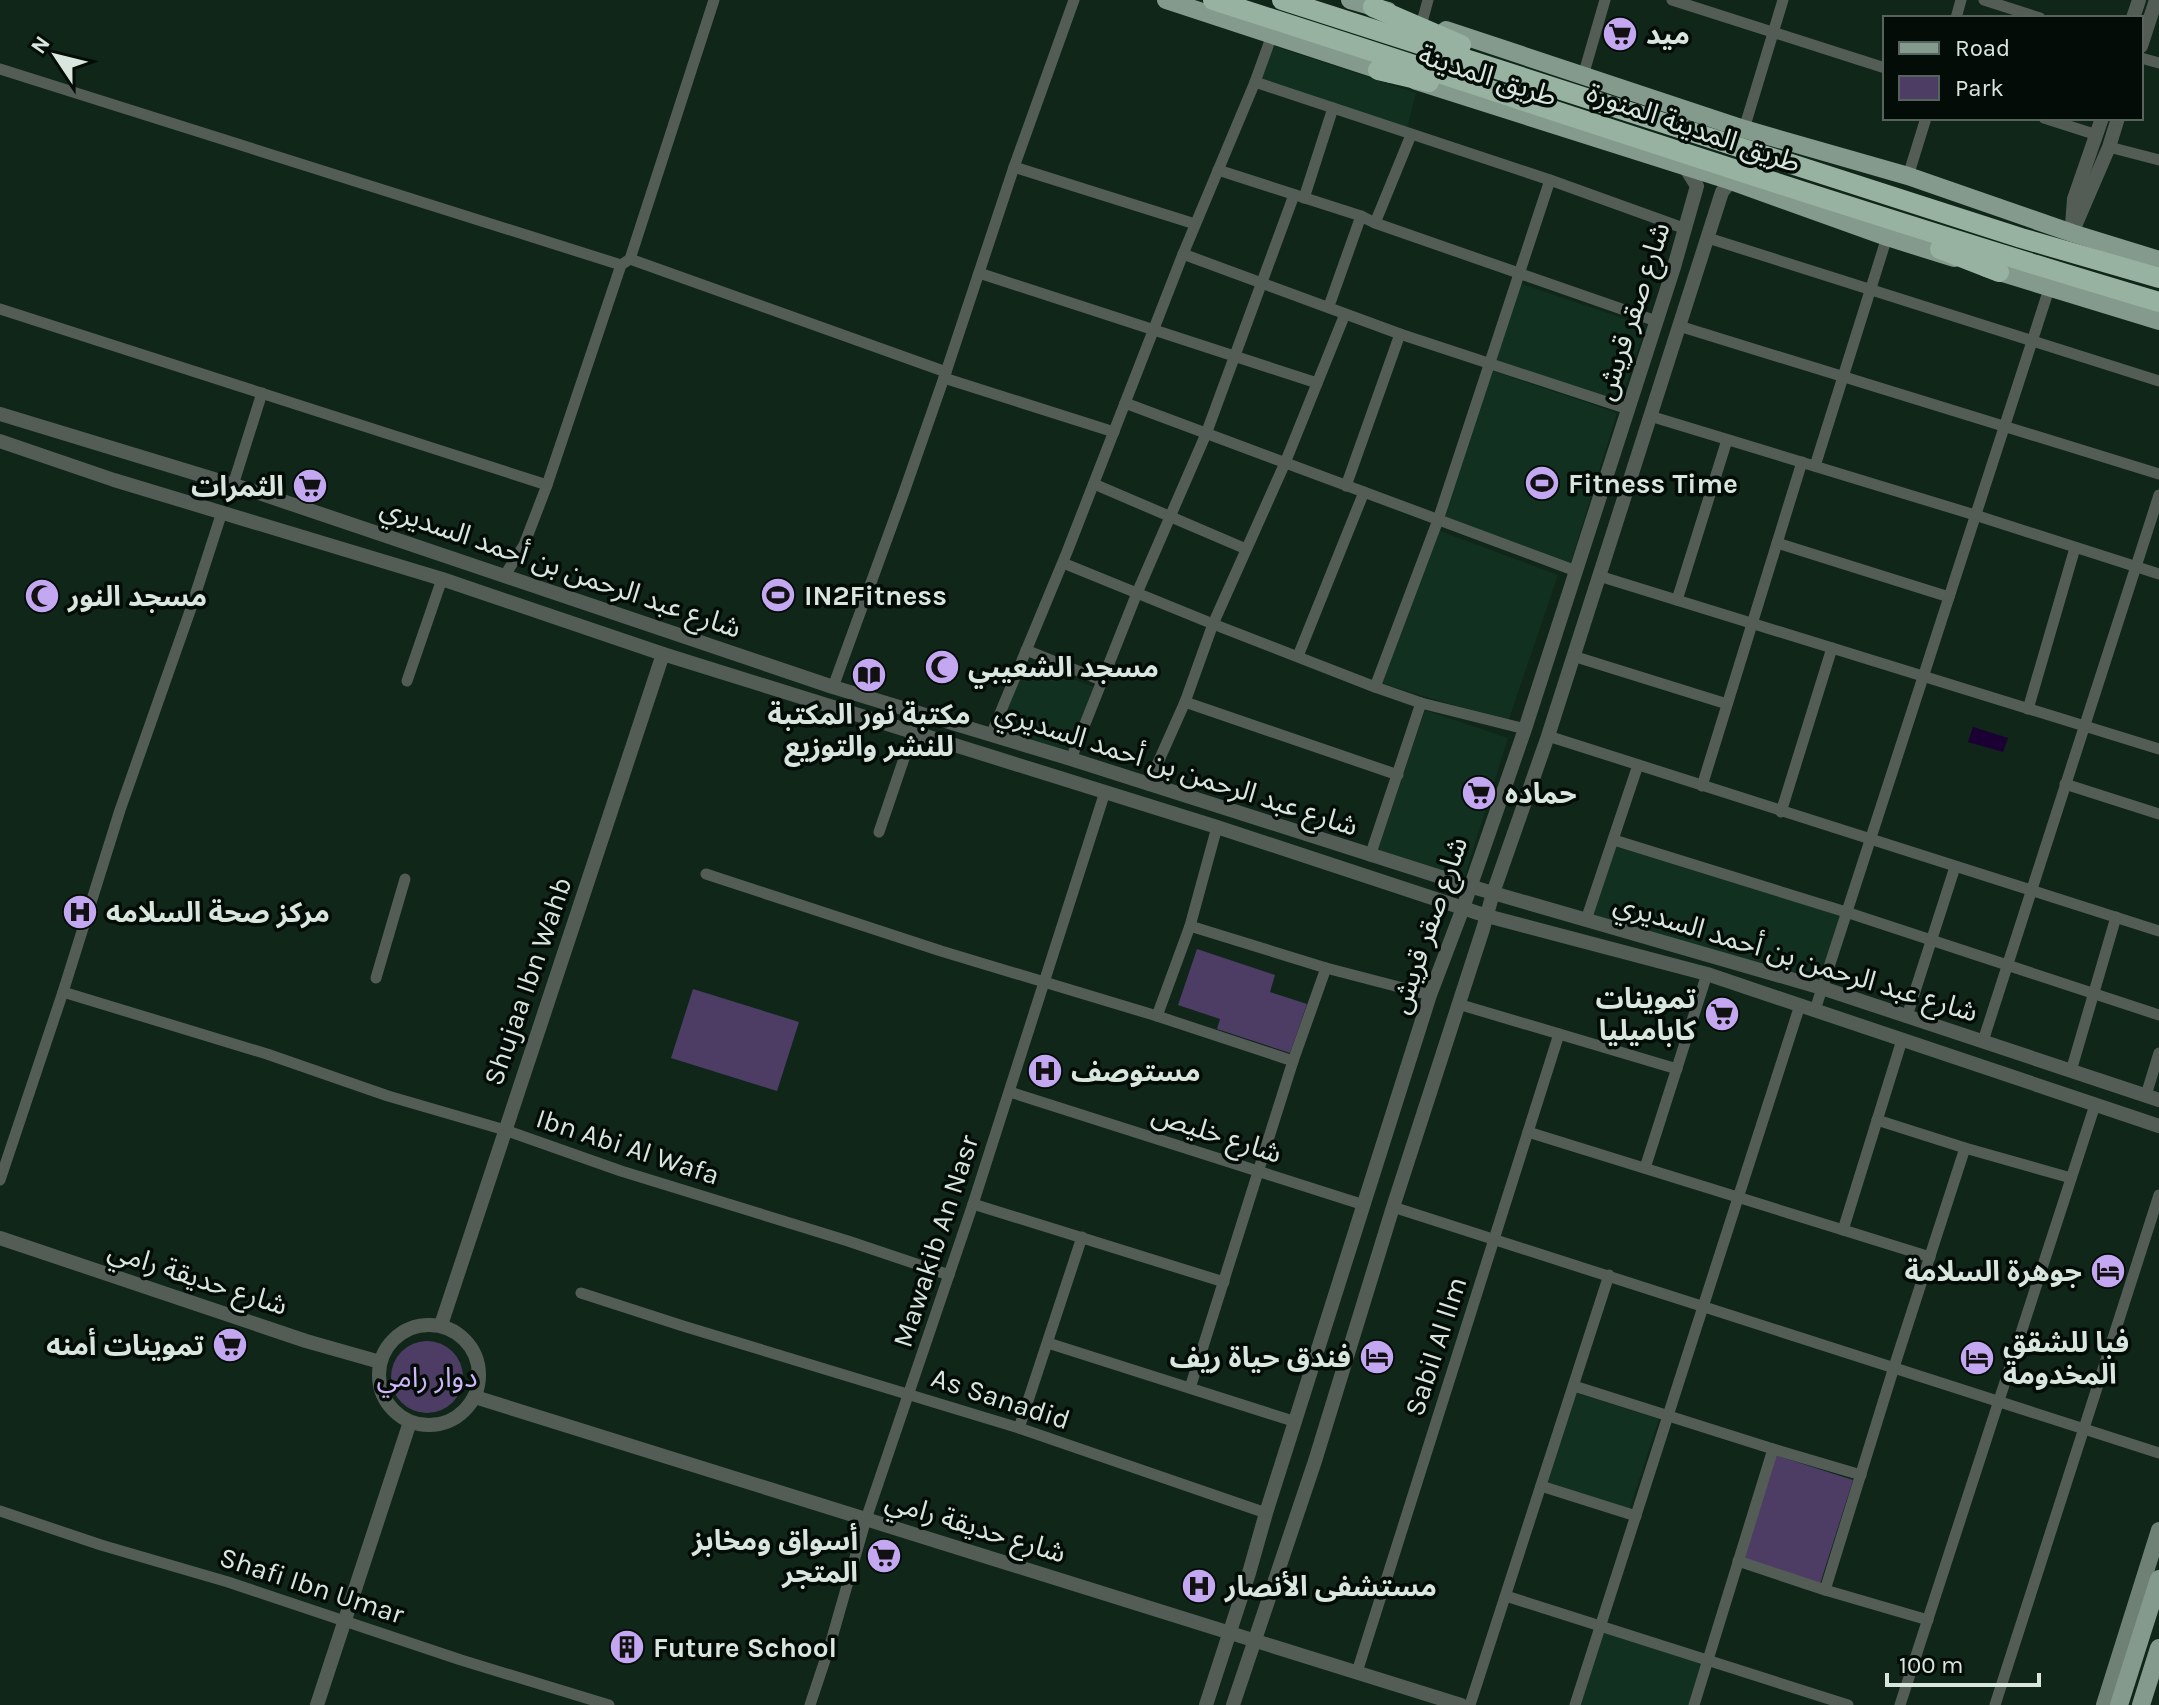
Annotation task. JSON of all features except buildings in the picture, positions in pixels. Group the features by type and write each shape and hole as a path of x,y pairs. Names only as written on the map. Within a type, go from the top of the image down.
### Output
{"highway":[{"name":"طريق المدينة المنورة","path":"1213,0 1595,123 2004,265 2159,302"},
{"name":"طريق المدينة المنورة","path":"1282,0 2021,238 2159,278"},
{"path":"1373,7 1563,90"},
{"path":"1378,70 1595,123"}],"main road":[{"name":"طريق المدينة","path":"1166,0 1731,181 1887,237 2004,265 2049,289 2159,321"},
{"name":"طريق المدينة","path":"1350,0 1744,129 1908,176 2159,260"},
{"name":"طريق المدينة","path":"1836,177 2072,233"},
{"path":"2104,1705 2159,1530"},
{"path":"2119,1705 2159,1579"},
{"path":"2141,1705 2159,1648"}],"street":[{"path":"505,575 524,545 547,485 714,0"},
{"path":"833,687 945,375 1014,167 1074,0"},
{"path":"1422,22 1428,0"},
{"path":"1583,76 1605,0"},
{"path":"1672,0 1883,67"},
{"path":"1744,129 1783,0"},
{"path":"1984,0 2034,16"},
{"path":"2136,8 2154,5 2143,40"},
{"path":"991,735 1063,563 1272,35"},
{"path":"0,69 625,262 1114,432"},
{"path":"1255,82 1550,180 1686,229"},
{"path":"1071,759 1137,593 1206,434 1262,283 1333,108"},
{"path":"1908,176 1925,120"},
{"path":"2050,120 2097,135"},
{"path":"2072,233 2074,199 2101,120"},
{"path":"2072,233 2117,120"},
{"path":"1375,223 1411,135"},
{"path":"2109,147 2159,160"},
{"path":"1014,167 1195,224"},
{"name":"شارع صقر قريش","path":"1206,1705 1430,995 1525,729 1686,229 1697,186 1685,167"},
{"path":"1218,170 1361,216 1656,321"},
{"path":"1375,687 1438,520 1550,180"},
{"name":"شارع صقر قريش","path":"1233,1705 1315,1461 1493,893 1548,736 1722,192 1731,181"},
{"path":"1329,306 1361,216"},
{"path":"1815,466 1887,237"},
{"path":"1708,238 2159,381"},
{"path":"1183,254 1400,334 1628,409"},
{"path":"1674,267 1696,274"},
{"path":"979,273 1317,383"},
{"path":"1575,1705 1738,1197 1807,1008 1822,988 2049,289"},
{"path":"0,309 547,485"},
{"path":"1148,785 1345,314"},
{"path":"1679,326 2159,474"},
{"path":"1346,486 1400,334"},
{"path":"233,485 262,393"},
{"path":"1125,403 1576,571"},
{"name":"شارع عبد الرحمن بن أحمد السديري","path":"0,414 233,485 833,687 1071,759 1370,856 1822,988 2152,1098"},
{"path":"1650,416 2159,574"},
{"path":"1677,600 1727,440"},
{"name":"شارع عبد الرحمن بن أحمد السديري","path":"0,441 114,480 442,579 663,654 1217,827 1487,916 1707,974 2159,1126"},
{"path":"1702,786 1802,462"},
{"path":"1094,484 1246,549"},
{"path":"1298,656 1364,492"},
{"path":"1983,1041 2159,495"},
{"path":"0,1180 120,810 222,512"},
{"path":"361,554 368,530"},
{"path":"1777,543 1949,597"},
{"path":"2028,709 2075,548"},
{"path":"1063,563 1375,687 1421,703 1525,729"},
{"path":"1599,576 2159,749"},
{"path":"407,681 442,579"},
{"path":"1562,613 1585,620"},
{"path":"1781,812 1832,648"},
{"path":"1026,650 1103,681"},
{"name":"Shujaa Ibn Wahb","path":"441,1325 663,654"},
{"path":"1573,656 1727,704"},
{"path":"1185,702 1398,775"},
{"path":"1370,856 1421,703"},
{"path":"879,832 913,732"},
{"path":"1548,736 2159,931"},
{"path":"1586,920 1638,765"},
{"path":"2065,784 2159,814"},
{"name":"Mawakib An Nasr","path":"810,1705 866,1519 1010,1092 1105,792"},
{"path":"1157,1016 1190,926 1217,827"},
{"path":"1614,840 2159,1015"},
{"path":"1907,1016 1955,867"},
{"path":"706,874 1293,1061"},
{"path":"376,978 405,879"},
{"path":"2071,1071 2116,917"},
{"path":"1190,926 1326,968 1430,995"},
{"path":"1190,1388 1293,1061 1326,968"},
{"path":"1645,1168 1707,974"},
{"name":"Ibn Abi Al Wafa","path":"63,992 267,1054 388,1096 505,1130 621,1171 949,1275"},
{"path":"1458,1004 1677,1069"},
{"name":"Sabil Al llm","path":"1357,1672 1559,1034"},
{"path":"1843,1230 1902,1040"},
{"path":"2152,1098 2159,1053"},
{"name":"شارع خليص","path":"1010,1092 1364,1205"},
{"path":"1900,1705 2095,1105"},
{"path":"1877,1120 2071,1178"},
{"path":"1528,1132 1930,1257"},
{"path":"1825,1590 1965,1148"},
{"path":"1995,1705 2159,1195"},
{"path":"973,1204 1224,1282"},
{"path":"1393,1207 2159,1453"},
{"path":"1019,1428 1082,1237"},
{"name":"شارع حديقة رامي","path":"0,1238 306,1341 380,1362"},
{"path":"1470,1705 1609,1275"},
{"name":"As Sanadid","path":"581,1293 1019,1428 1266,1513"},
{"path":"421,1324 441,1325 462,1335 476,1354 481,1378 475,1397 457,1418 434,1426 410,1422 395,1413 384,1398 379,1380 380,1362 389,1344 403,1331 421,1324"},
{"path":"1048,1343 1296,1422"},
{"path":"1574,1386 1861,1475"},
{"name":"شارع حديقة رامي","path":"475,1397 1461,1705"},
{"path":"317,1705 410,1422"},
{"path":"1694,1705 1773,1449"},
{"path":"1541,1486 1636,1516"},
{"name":"Shafi Ibn Umar","path":"0,1511 609,1705"},
{"path":"1738,1561 1928,1620"},
{"path":"1506,1596 1848,1705"}],"shaded area":[{"path":"1274,46 1416,93 1407,128 1258,81"},
{"path":"1519,283 1646,326 1620,403 1494,359"},
{"path":"1493,371 1617,413 1570,565 1444,519"},
{"path":"1437,530 1558,575 1508,722 1381,683"},
{"path":"1024,660 1094,687 1068,756 997,734"},
{"path":"1425,710 1508,738 1464,878 1376,850"},
{"path":"1973,727 2008,738 2003,752 1968,742"},
{"path":"1616,843 1842,914 1820,985 1590,917"},
{"path":"1576,1393 1659,1419 1629,1511 1547,1485"},
{"path":"1603,1628 1703,1663 1690,1705 1578,1705"}],"green space":[{"path":"1197,949 1275,975 1270,992 1307,1004 1290,1053 1217,1029 1220,1019 1178,1005"},
{"path":"693,989 799,1022 777,1091 671,1058"},
{"name":"دوار رامي","path":"420,1341 434,1341 453,1351 463,1370 463,1384 453,1403 434,1413 420,1413 401,1403 391,1384 391,1370 401,1351"},
{"path":"1775,1455 1853,1480 1820,1584 1742,1559"}],"place":[{"name":"ميد","path":"1620,34"},
{"name":"Fitness Time","path":"1542,483"},
{"name":"الثمرات","path":"310,486"},
{"name":"IN2Fitness","path":"778,595"},
{"name":"مسجد النور","path":"42,596"},
{"name":"مسجد الشعيبي","path":"942,667"},
{"name":"مكتبة نور المكتبة للنشر والتوزيع","path":"869,675"},
{"name":"حماده","path":"1479,793"},
{"name":"مركز صحة السلامه","path":"80,912"},
{"name":"تموينات كاباميليا","path":"1722,1014"},
{"name":"مستوصف","path":"1045,1071"},
{"name":"جوهرة السلامة","path":"2108,1271"},
{"name":"تموينات أمنه","path":"230,1345"},
{"name":"فندق حياة ريف","path":"1377,1357"},
{"name":"فبا للشقق المخدومة","path":"1977,1358"},
{"name":"أسواق ومخابز المتجر","path":"884,1556"},
{"name":"مستشفى الأنصار","path":"1199,1586"},
{"name":"Future School","path":"627,1647"}]}
